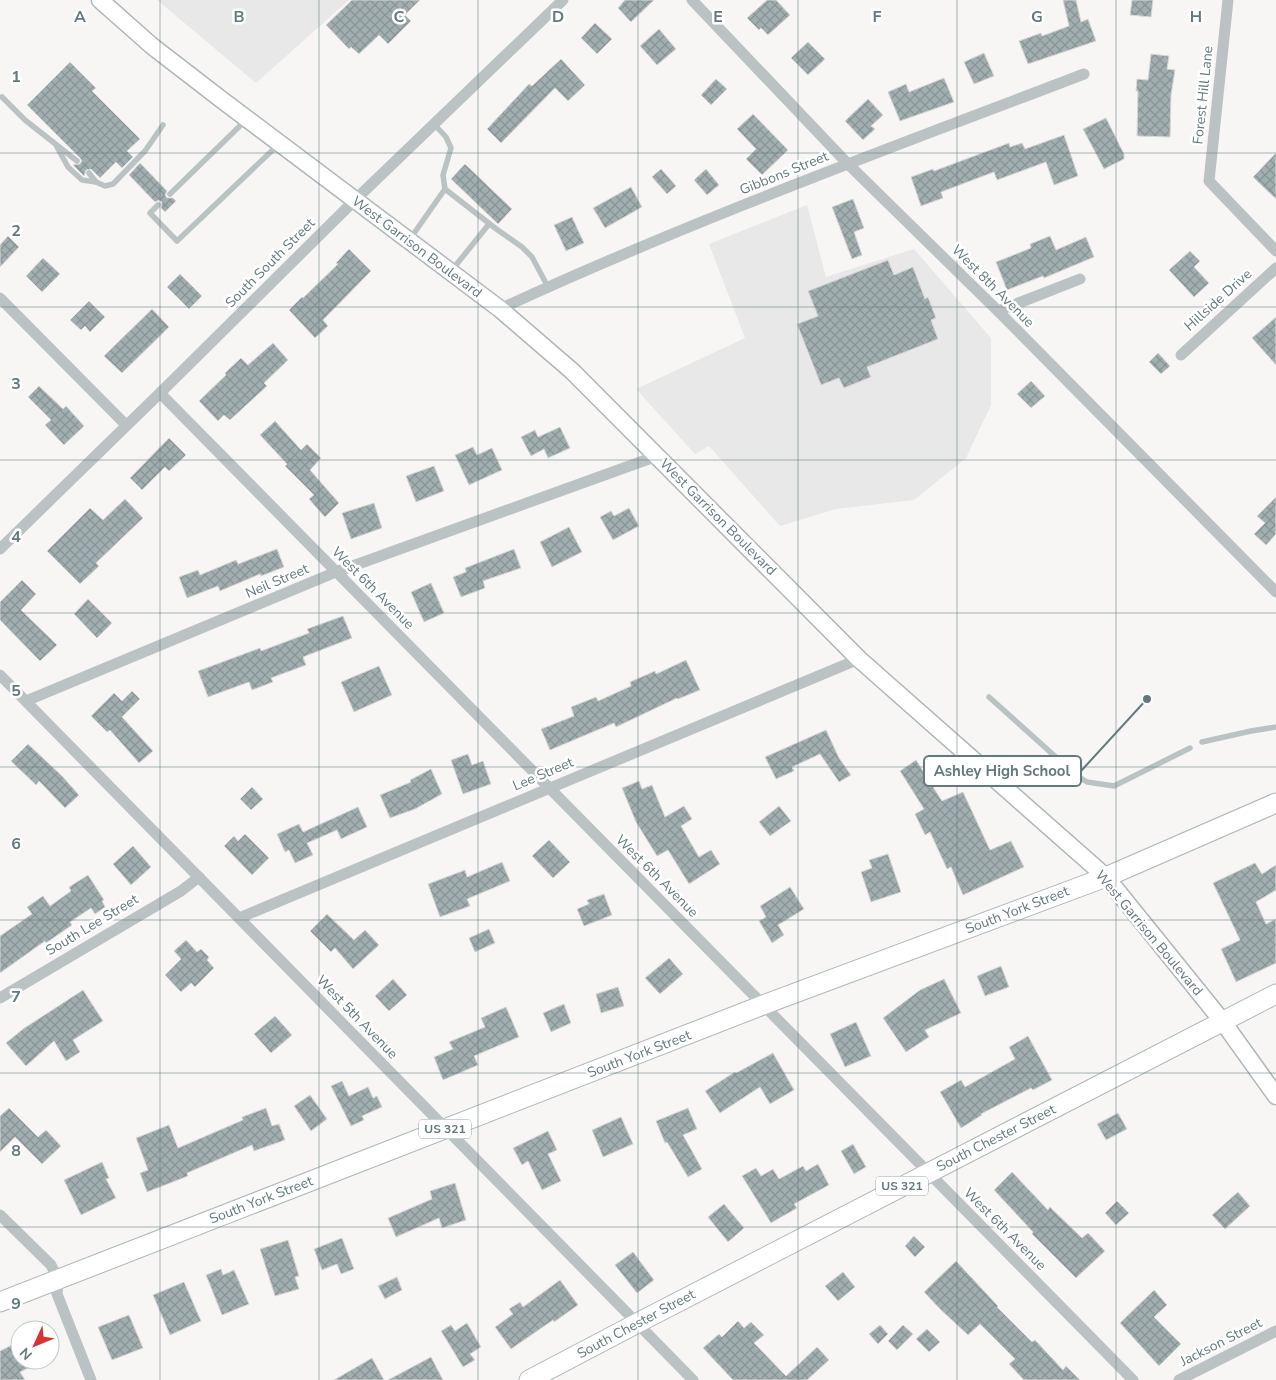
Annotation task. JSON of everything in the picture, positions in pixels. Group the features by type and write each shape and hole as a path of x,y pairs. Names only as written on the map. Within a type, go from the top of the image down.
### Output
{"main road":[{"name":"West Garrison Boulevard","path":"100,0 152,46 500,309 572,371 858,658 1106,877 1223,1022 1276,1096"},
{"name":"South York Street","path":"0,1302 764,1005 1106,877 1276,802"},
{"name":"South Chester Street","path":"529,1380 636,1323 1276,994"}],"street":[{"name":"South South Street","path":"0,549 355,200 563,0"},
{"name":"West 8th Avenue","path":"692,0 848,164 998,311 1276,590"},
{"name":"Forest Hill Lane","path":"1228,0 1210,181 1276,251"},
{"name":"Gibbons Street","path":"500,309 581,271 848,164 1084,74"},
{"name":"Hillside Drive","path":"1181,355 1276,268"},
{"path":"998,311 1080,279"},
{"path":"0,298 126,425"},
{"name":"West 6th Avenue","path":"160,393 1133,1380"},
{"name":"Neil Street","path":"26,701 336,572 657,456"},
{"name":"Lee Street","path":"239,918 858,658"},
{"name":"West 5th Avenue","path":"0,675 692,1380"},
{"name":"South Lee Street","path":"0,998 181,891 199,877"},
{"path":"0,1214 51,1265 58,1280 57,1294 90,1380"},
{"name":"Jackson Street","path":"1179,1380 1276,1331"}],"lane":[{"path":"2,97 25,120 77,161"},
{"path":"170,194 247,118"},
{"path":"409,240 445,189 443,175 451,148 446,137 434,124"},
{"path":"56,145 68,167 82,180 96,182 105,186 113,184 145,151 163,125"},
{"path":"158,205 150,212 177,241 280,143"},
{"path":"89,173 96,182"},
{"path":"445,189 522,247 532,257 548,287"},
{"path":"450,272 489,224"},
{"path":"989,696 1068,768"},
{"path":"1202,742 1251,730 1276,728"},
{"path":"1074,774 1087,782 1114,786 1190,748"}],"shaded area":[{"path":"157,0 349,0 256,83"},
{"path":"807,205 826,277 914,249 991,338 991,405 966,458 914,500 836,509 780,526 709,446 695,454 636,389 745,338 709,244"}],"building":[{"path":"352,0 420,0 405,15 411,21 388,44 379,35 359,54 351,47 349,49 326,25"},
{"path":"625,0 654,0 631,22 618,8"},
{"path":"767,0 776,0 790,15 768,35 761,28 759,30 747,18"},
{"path":"1063,0 1076,0 1081,22 1088,19 1096,41 1028,64 1019,41 1041,33 1042,36 1069,26"},
{"path":"1132,0 1153,0 1151,17 1130,15"},
{"path":"595,23 612,39 597,54 581,38"},
{"path":"659,29 676,49 657,65 640,46"},
{"path":"808,42 825,59 808,75 791,58"},
{"path":"984,53 994,76 974,84 964,62"},
{"path":"1151,54 1169,56 1167,69 1175,70 1171,95 1170,137 1137,136 1137,79 1148,80"},
{"path":"561,59 585,85 568,101 555,88 501,143 487,129 529,84 532,86"},
{"path":"70,62 96,88 92,91 140,139 127,151 133,157 122,168 116,162 100,178 91,169 86,170 84,176 73,165 80,164 82,161 27,105"},
{"path":"944,78 954,102 900,121 888,92 906,84 909,92"},
{"path":"716,79 727,89 711,105 701,95"},
{"path":"868,99 883,115 871,126 875,129 863,140 845,121"},
{"path":"753,114 788,150 762,175 746,159 756,149 737,129"},
{"path":"1106,118 1124,154 1124,159 1104,169 1083,129"},
{"path":"1064,135 1078,176 1054,185 1046,162 997,180 994,172 941,192 943,198 921,206 911,177 933,169 934,171 1009,143 1010,147 1022,143 1025,149"},
{"path":"1276,153 1276,199 1253,177"},
{"path":"140,163 167,191 165,195 167,198 173,198 176,201 165,212 161,208 162,202 159,200 155,202 129,175"},
{"path":"465,164 512,209 498,224 451,179"},
{"path":"661,169 676,186 667,194 652,177"},
{"path":"706,169 719,185 707,195 694,180"},
{"path":"631,187 642,207 605,228 593,208"},
{"path":"853,199 864,228 854,232 862,255 852,259 832,207"},
{"path":"572,217 584,243 566,251 554,225"},
{"path":"8,236 19,247 0,267 0,245"},
{"path":"1050,236 1056,250 1086,237 1094,257 1044,278 1043,276 1007,290 996,262 1031,248 1030,244"},
{"path":"349,249 371,271 323,320 328,326 315,338 289,310 338,264 336,263"},
{"path":"1190,251 1200,261 1194,267 1209,283 1194,297 1169,270"},
{"path":"43,258 60,274 42,292 26,276"},
{"path":"888,260 894,275 913,267 925,299 928,297 936,318 931,320 938,339 867,367 871,377 844,388 839,378 821,385 797,324 818,316 808,291"},
{"path":"180,274 202,296 189,309 167,287"},
{"path":"89,301 105,317 90,332 85,326 81,330 70,320"},
{"path":"152,309 169,327 122,373 104,356"},
{"path":"1276,317 1276,365 1252,338"},
{"path":"273,343 288,360 264,383 267,386 230,420 224,415 218,421 199,401 241,358 248,365"},
{"path":"1158,353 1170,366 1161,374 1149,362"},
{"path":"1031,381 1045,396 1031,408 1017,394"},
{"path":"39,386 63,409 66,406 84,426 64,445 45,425 51,420 28,397"},
{"path":"275,421 301,450 307,444 321,458 310,470 339,503 325,517 309,499 314,495 285,466 287,464 260,435"},
{"path":"560,427 570,448 548,458 544,449 531,456 521,437 535,430 538,437"},
{"path":"169,438 186,455 169,471 165,467 142,490 130,478"},
{"path":"473,447 477,455 492,448 502,470 469,485 455,455"},
{"path":"434,466 444,491 416,502 406,476"},
{"path":"1276,497 1276,534 1266,545 1254,534 1265,523 1257,516"},
{"path":"125,499 143,518 96,563 99,566 80,584 47,551 90,508 103,520"},
{"path":"374,503 382,528 351,539 342,513"},
{"path":"629,508 639,526 613,540 600,517 611,511 614,516"},
{"path":"569,527 582,552 552,567 540,542"},
{"path":"277,549 284,567 261,576 260,574 220,591 218,586 187,598 179,577 198,570 200,575 236,560 238,564"},
{"path":"514,549 521,568 483,581 485,588 461,597 453,577 466,572 465,568"},
{"path":"22,580 36,594 21,610 57,645 40,661 0,620 0,602"},
{"path":"431,583 444,613 424,622 411,592"},
{"path":"88,599 112,623 97,638 74,614"},
{"path":"343,616 352,638 303,657 306,665 271,678 273,682 252,690 249,682 208,697 198,671 260,648 261,651 309,633 307,629"},
{"path":"686,660 700,690 677,698 616,727 614,723 550,750 541,729 574,716 571,707 596,697 598,701 631,686 630,682 655,671 656,674"},
{"path":"379,666 392,695 354,712 341,682"},
{"path":"132,691 140,699 122,717 153,751 139,763 110,730 107,732 91,716 114,693 122,701"},
{"path":"826,730 839,758 851,775 839,782 820,754 792,767 794,771 776,779 765,757"},
{"path":"28,744 79,795 65,808 39,781 36,785 11,761"},
{"path":"468,754 472,765 483,761 491,784 463,794 451,760"},
{"path":"916,760 942,801 963,792 990,850 1011,841 1024,867 963,895 951,867 947,869 930,832 925,835 915,814 924,809 900,771"},
{"path":"431,769 442,794 415,809 390,818 380,795 411,782 410,780"},
{"path":"639,781 642,789 652,785 665,817 684,806 692,819 681,826 699,857 711,850 720,864 689,884 668,850 657,856 636,822 622,788"},
{"path":"252,787 263,799 251,810 240,799"},
{"path":"779,806 791,821 770,836 759,822"},
{"path":"358,807 367,827 341,839 337,830 307,843 313,855 295,863 289,850 285,852 277,834 299,824 303,832"},
{"path":"245,834 269,858 252,875 224,846 234,836 238,841"},
{"path":"549,840 570,862 553,878 532,856"},
{"path":"133,846 151,867 131,885 113,864"},
{"path":"888,854 901,892 871,902 861,872 872,868 869,860"},
{"path":"502,862 510,881 467,899 470,906 440,917 428,884 465,870 467,877"},
{"path":"1255,863 1262,874 1276,865 1276,890 1256,902 1266,924 1276,919 1276,963 1236,982 1221,949 1240,940 1213,883"},
{"path":"88,875 104,900 102,901 105,907 95,914 91,908 70,922 72,925 46,943 45,941 0,973 0,936 32,914 27,907 43,896 50,906 71,891 69,887"},
{"path":"790,887 804,909 778,925 784,935 772,943 759,921 766,917 760,906"},
{"path":"604,894 612,915 584,926 577,909 589,904 587,900"},
{"path":"327,914 354,940 365,930 379,945 353,969 335,948 331,952 310,931"},
{"path":"489,929 495,943 475,952 469,938"},
{"path":"186,940 197,952 201,949 209,957 207,960 214,968 195,987 191,983 181,992 165,975 181,959 174,951"},
{"path":"669,958 683,974 660,994 645,978"},
{"path":"1001,966 1009,987 985,996 977,976"},
{"path":"393,979 407,995 389,1011 375,996"},
{"path":"944,979 961,1013 925,1030 929,1037 906,1052 883,1018 920,990"},
{"path":"618,987 624,1006 601,1013 596,994"},
{"path":"83,990 103,1021 73,1040 80,1052 66,1061 54,1041 26,1066 6,1043 23,1029"},
{"path":"564,1004 571,1023 551,1032 543,1013"},
{"path":"506,1007 519,1037 474,1056 478,1065 443,1080 434,1057 453,1049 449,1042 485,1027 481,1018"},
{"path":"275,1016 292,1035 271,1053 254,1034"},
{"path":"856,1022 871,1056 845,1067 830,1034"},
{"path":"1028,1036 1052,1080 1033,1090 1031,1088 981,1114 961,1128 940,1092 961,1080 965,1087 1015,1059 1009,1047"},
{"path":"773,1053 794,1090 770,1104 760,1087 720,1113 705,1091 735,1072"},
{"path":"342,1081 349,1096 368,1087 373,1098 377,1096 382,1107 362,1116 364,1120 351,1126 331,1086"},
{"path":"310,1095 327,1119 311,1131 294,1106"},
{"path":"9,1108 38,1137 46,1130 61,1146 42,1164 15,1137 0,1152 0,1116"},
{"path":"266,1108 272,1126 279,1124 285,1140 254,1151 252,1145 187,1173 188,1176 147,1192 140,1173 148,1170 136,1138 169,1125 178,1148 243,1120 242,1117"},
{"path":"688,1108 697,1129 683,1135 702,1169 688,1177 667,1142 665,1143 656,1121"},
{"path":"1118,1113 1127,1129 1106,1140 1097,1124"},
{"path":"621,1117 633,1144 603,1157 592,1130"},
{"path":"548,1131 557,1150 548,1154 561,1181 542,1190 528,1161 522,1165 513,1148"},
{"path":"853,1144 866,1167 854,1174 841,1151"},
{"path":"102,1162 109,1178 106,1179 116,1198 81,1215 64,1180"},
{"path":"818,1164 829,1185 794,1204 797,1208 771,1223 742,1176 756,1168 761,1176 773,1169 779,1179 803,1166 806,1171"},
{"path":"1012,1172 1048,1210 1050,1207 1082,1238 1088,1233 1105,1251 1076,1278 1032,1234 1033,1232 994,1190"},
{"path":"455,1183 466,1220 442,1228 439,1218 396,1237 388,1218 432,1199 430,1191"},
{"path":"1238,1192 1250,1206 1225,1229 1212,1215"},
{"path":"1117,1201 1129,1213 1116,1225 1105,1213"},
{"path":"724,1204 744,1228 728,1242 708,1217"},
{"path":"914,1236 925,1247 915,1257 905,1246"},
{"path":"342,1238 354,1269 341,1274 337,1264 322,1270 314,1249"},
{"path":"288,1240 299,1276 295,1277 299,1289 275,1296 260,1249"},
{"path":"633,1252 654,1280 637,1293 615,1265"},
{"path":"956,1261 997,1307 1032,1342 1035,1340 1063,1370 1066,1366 1080,1380 1024,1380 1009,1364 1015,1359 980,1324 968,1335 940,1309 924,1292"},
{"path":"221,1269 223,1275 234,1270 249,1304 222,1315 206,1275"},
{"path":"843,1272 855,1287 838,1301 825,1286"},
{"path":"397,1277 402,1290 385,1299 378,1286"},
{"path":"560,1280 578,1305 511,1349 495,1327 513,1314 509,1309 520,1302 523,1307"},
{"path":"184,1282 201,1321 170,1335 153,1295"},
{"path":"1154,1290 1167,1305 1154,1317 1181,1344 1159,1366 1120,1323"},
{"path":"129,1315 143,1348 112,1360 98,1327"},
{"path":"738,1321 744,1328 751,1322 764,1335 754,1343 786,1376 817,1347 829,1360 807,1380 733,1380 703,1348 719,1334 722,1337"},
{"path":"467,1323 481,1347 470,1354 475,1360 463,1367 441,1331 451,1325 455,1331"},
{"path":"880,1325 888,1334 878,1344 869,1334"},
{"path":"903,1325 913,1334 897,1350 888,1341"},
{"path":"927,1329 940,1342 929,1352 916,1339"},
{"path":"10,1346 10,1370 24,1370 20,1372 25,1380 0,1380 0,1351"},
{"path":"431,1357 443,1380 388,1380"},
{"path":"372,1358 384,1380 334,1380"}],"place":[{"name":"Ashley High School","path":"1147,699"}]}
